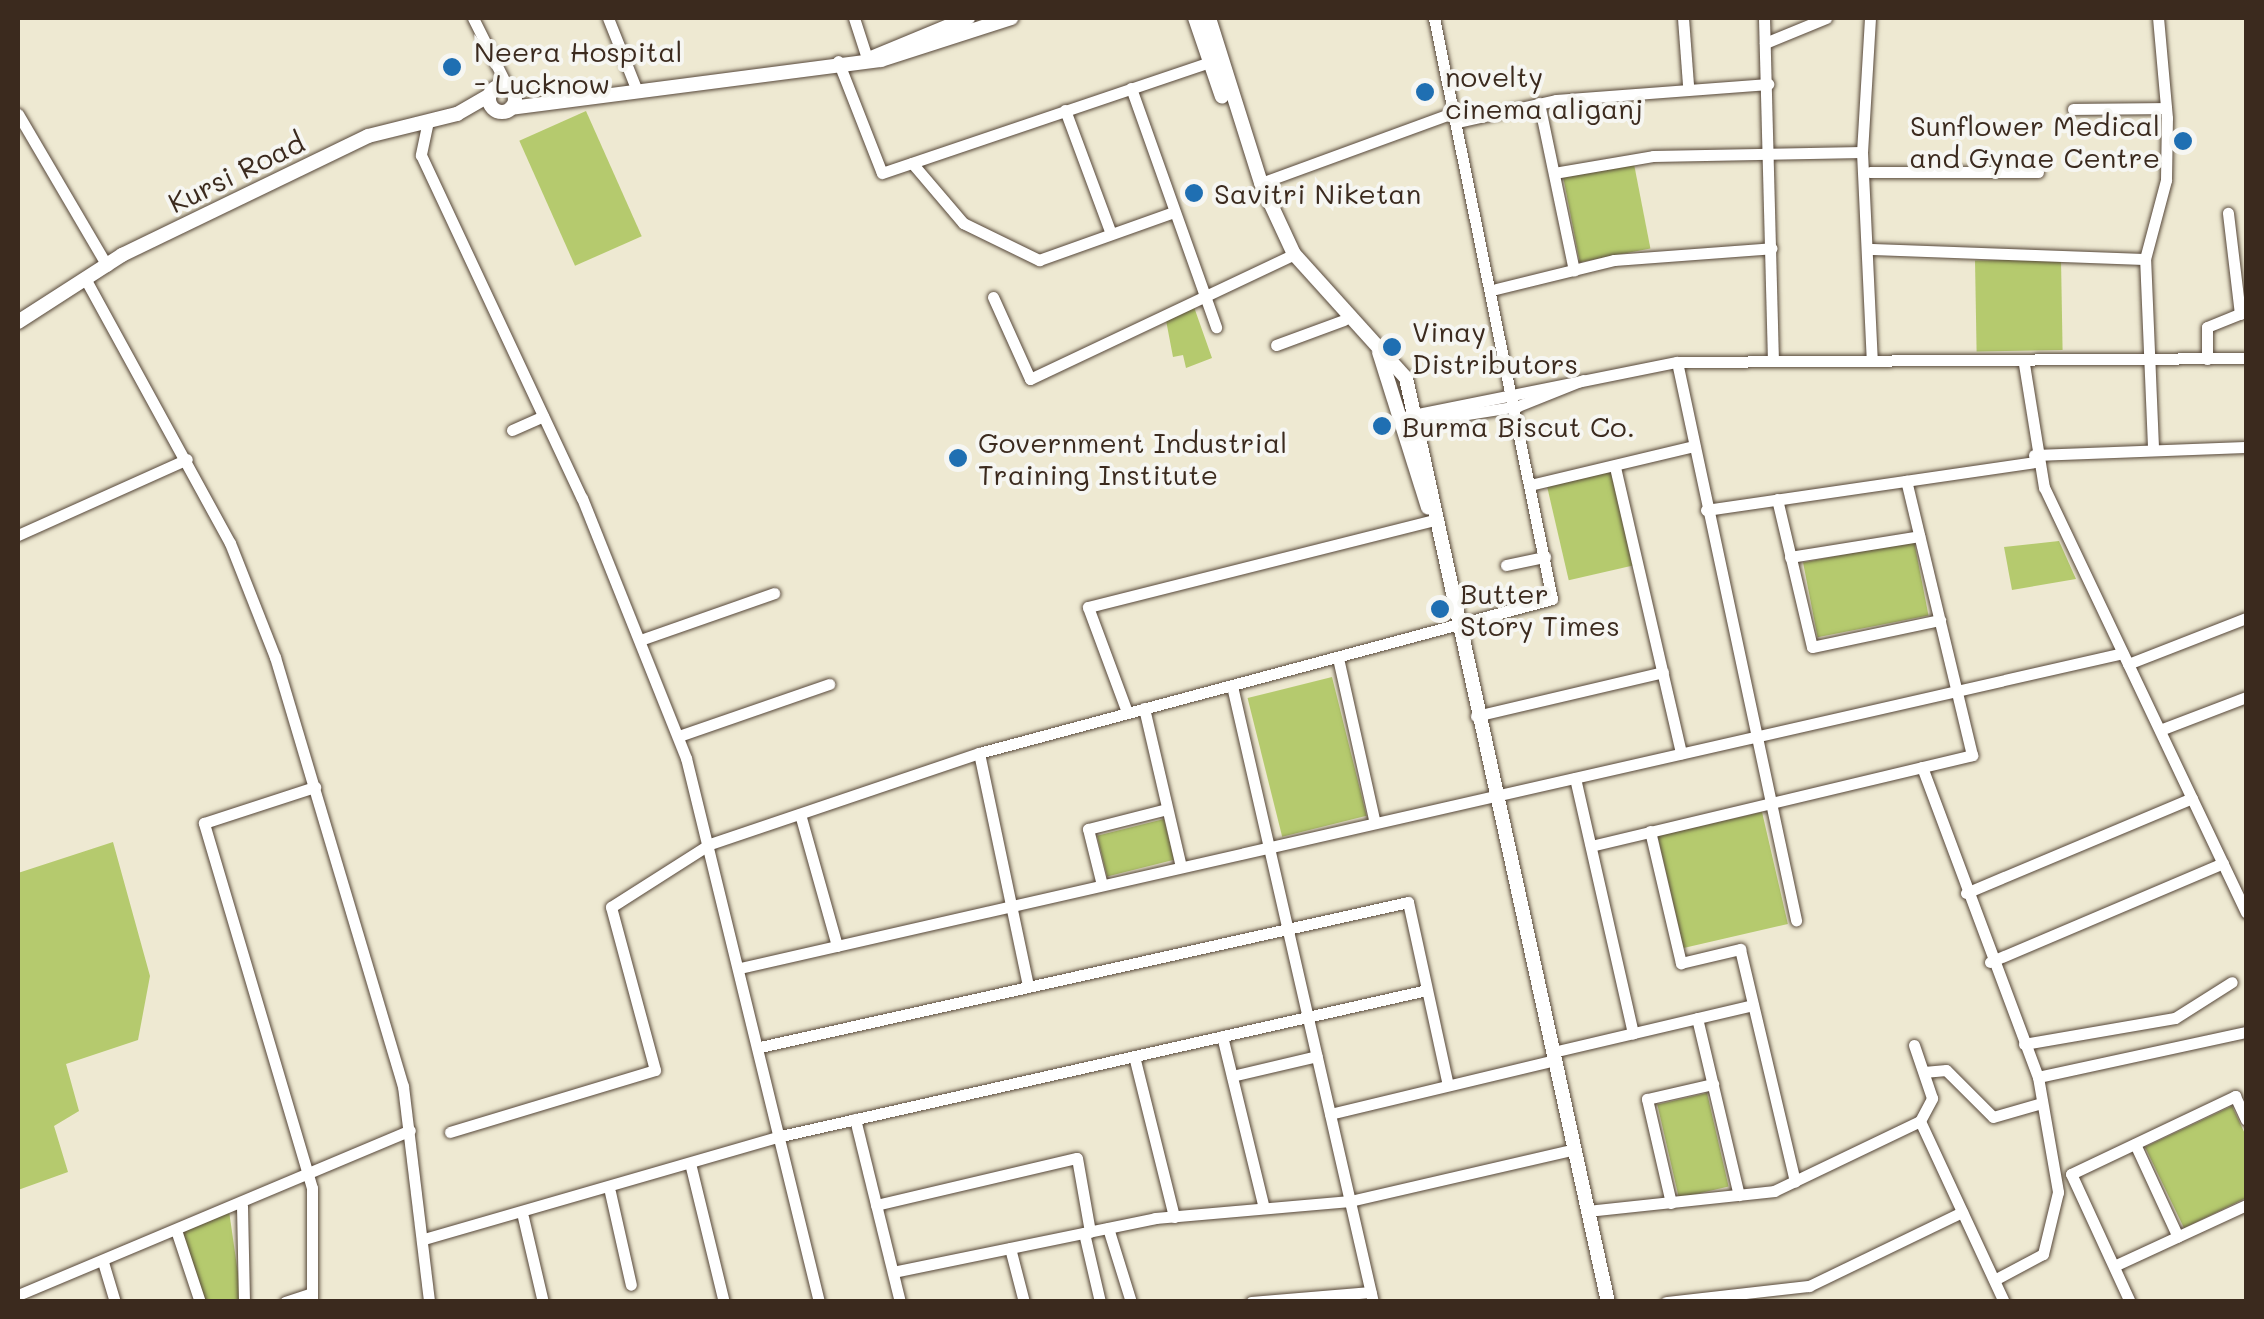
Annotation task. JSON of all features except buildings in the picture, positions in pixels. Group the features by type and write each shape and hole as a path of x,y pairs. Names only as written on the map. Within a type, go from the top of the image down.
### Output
{"main road":[{"path":"869,58 968,18"},
{"path":"502,98 542,104 635,86 869,58 1011,18"},
{"path":"1195,18 1209,62 1289,255 1344,320 1381,353 1410,419"},
{"path":"1209,18 1261,183 1289,255 1392,356 1410,419 1608,1302"},
{"name":"Kursi Road","path":"18,322 107,266 368,136 502,98"}],"street":[{"path":"472,18 494,68 502,98"},
{"path":"608,18 635,86"},
{"path":"854,18 869,58"},
{"path":"450,1132 655,1070 611,906 710,844 980,753 1552,600 1496,289 1434,18"},
{"path":"1683,18 1688,85"},
{"path":"1764,18 1772,150 1773,359"},
{"path":"1765,43 1826,18"},
{"path":"1870,18 1862,152 1870,172 1872,361"},
{"path":"2153,448 2145,258 2166,180 2166,108 2158,18"},
{"path":"838,60 882,173 1209,62"},
{"path":"1261,183 1456,117 1688,85 1768,84"},
{"path":"1130,88 1216,327"},
{"path":"1539,104 1574,270"},
{"path":"2073,108 2166,108"},
{"path":"1065,110 1111,234"},
{"path":"18,114 107,266"},
{"path":"428,120 421,155 644,639 679,736 710,844 819,1302"},
{"path":"1554,174 1772,150 1862,152"},
{"path":"912,163 962,223 1039,260 1174,212"},
{"path":"1870,172 2038,172"},
{"path":"2207,359 2207,328 2240,314 2228,213"},
{"path":"1496,289 1574,270 1772,248"},
{"path":"1871,249 2145,258"},
{"path":"993,297 1030,378 1289,255"},
{"path":"87,282 186,460 274,657 374,969 410,1130 429,1302"},
{"path":"1276,345 1344,320"},
{"path":"1410,419 1515,392 1677,362 1773,359 2024,364 2246,358"},
{"path":"1677,362 1796,920"},
{"path":"2024,364 2035,459 2246,912"},
{"path":"1410,419 1518,406 1583,380"},
{"path":"512,430 543,416"},
{"path":"1530,485 1615,468 1694,446"},
{"path":"1706,510 2035,459 2153,448 2246,447"},
{"path":"18,535 186,460"},
{"path":"1615,468 1681,754"},
{"path":"1590,846 1972,755 1906,481"},
{"path":"1777,500 1812,646 1940,620"},
{"path":"1127,712 1088,607 1430,514"},
{"path":"1790,557 1919,536"},
{"path":"1506,565 1545,557"},
{"path":"644,639 774,594"},
{"path":"740,968 1957,691 2125,658 2246,618"},
{"path":"1338,658 1375,823"},
{"path":"1476,716 1663,672"},
{"path":"679,736 829,684"},
{"path":"1232,686 1372,1297 1250,1302"},
{"path":"2160,730 2246,697"},
{"path":"1144,708 1181,868"},
{"path":"980,753 1028,986"},
{"path":"1922,767 1990,962 2038,1078 2038,1104 2058,1209 2042,1254 1994,1280"},
{"path":"1576,778 1633,1033"},
{"path":"285,1302 312,1297 308,1176 204,822 315,787"},
{"path":"1966,893 2192,798"},
{"path":"1102,885 1088,829 1167,809"},
{"path":"800,814 837,946"},
{"path":"1650,832 1681,963 1740,949 1795,1182"},
{"path":"1990,962 2223,863"},
{"path":"760,1047 1408,902 1448,1085"},
{"path":"2024,1044 2175,1018 2232,982"},
{"path":"424,1238 610,1192 690,1162 781,1136 1428,990"},
{"path":"1330,1114 1753,1005"},
{"path":"1697,1018 1739,1195"},
{"path":"2038,1078 2246,1032"},
{"path":"1222,1036 1264,1208"},
{"path":"1588,1211 1739,1195 1795,1182 1920,1121 1932,1101 1914,1046"},
{"path":"1134,1056 1174,1217"},
{"path":"1232,1076 1317,1056"},
{"path":"1924,1072 1946,1070 1994,1117 2038,1104"},
{"path":"1671,1202 1646,1099 1713,1084"},
{"path":"2130,1302 2071,1174 2236,1096 2246,1120"},
{"path":"855,1120 900,1302"},
{"path":"1920,1121 2004,1302"},
{"path":"26,1296 242,1206 410,1130"},
{"path":"2135,1144 2178,1237"},
{"path":"893,1272 1174,1217 1350,1201 1574,1149"},
{"path":"876,1205 1077,1158 1100,1302"},
{"path":"690,1162 724,1302"},
{"path":"610,1192 632,1284"},
{"path":"2114,1266 2246,1205"},
{"path":"242,1206 244,1302"},
{"path":"1666,1302 1809,1286 1962,1212"},
{"path":"524,1216 543,1302"},
{"path":"1108,1228 1131,1302"},
{"path":"176,1233 200,1302"},
{"path":"1010,1248 1024,1302"},
{"path":"103,1262 116,1302"}],"green space":[{"path":"586,111 642,236 575,266 519,141"},
{"path":"1634,164 1650,248 1580,262 1563,178"},
{"path":"2061,259 2063,350 1977,351 1975,261"},
{"path":"1194,307 1212,358 1186,368 1183,355 1173,357 1165,315"},
{"path":"1611,470 1633,565 1569,580 1547,485"},
{"path":"1914,541 1929,616 1818,637 1803,563"},
{"path":"2059,541 2076,579 2012,590 2004,547"},
{"path":"1332,677 1367,816 1282,837 1248,698"},
{"path":"1762,812 1788,924 1684,948 1658,836"},
{"path":"1164,819 1174,860 1107,876 1097,836"},
{"path":"113,842 150,976 138,1040 66,1064 79,1111 54,1126 68,1172 18,1190 18,873"},
{"path":"1707,1093 1729,1187 1679,1198 1657,1104"},
{"path":"2232,1106 2246,1136 2246,1198 2184,1228 2145,1147"},
{"path":"229,1211 242,1301 200,1301 177,1233"}],"place":[{"name":"Neera Hospital - Lucknow","path":"452,67"},
{"name":"novelty cinema aliganj","path":"1425,92"},
{"name":"Sunflower Medical and Gynae Centre","path":"2183,141"},
{"name":"Savitri Niketan","path":"1194,193"},
{"name":"Vinay Distributors","path":"1392,347"},
{"name":"Burma Biscut Co.","path":"1382,426"},
{"name":"Government Industrial Training Institute","path":"958,458"},
{"name":"Butter Story Times","path":"1440,609"}]}
